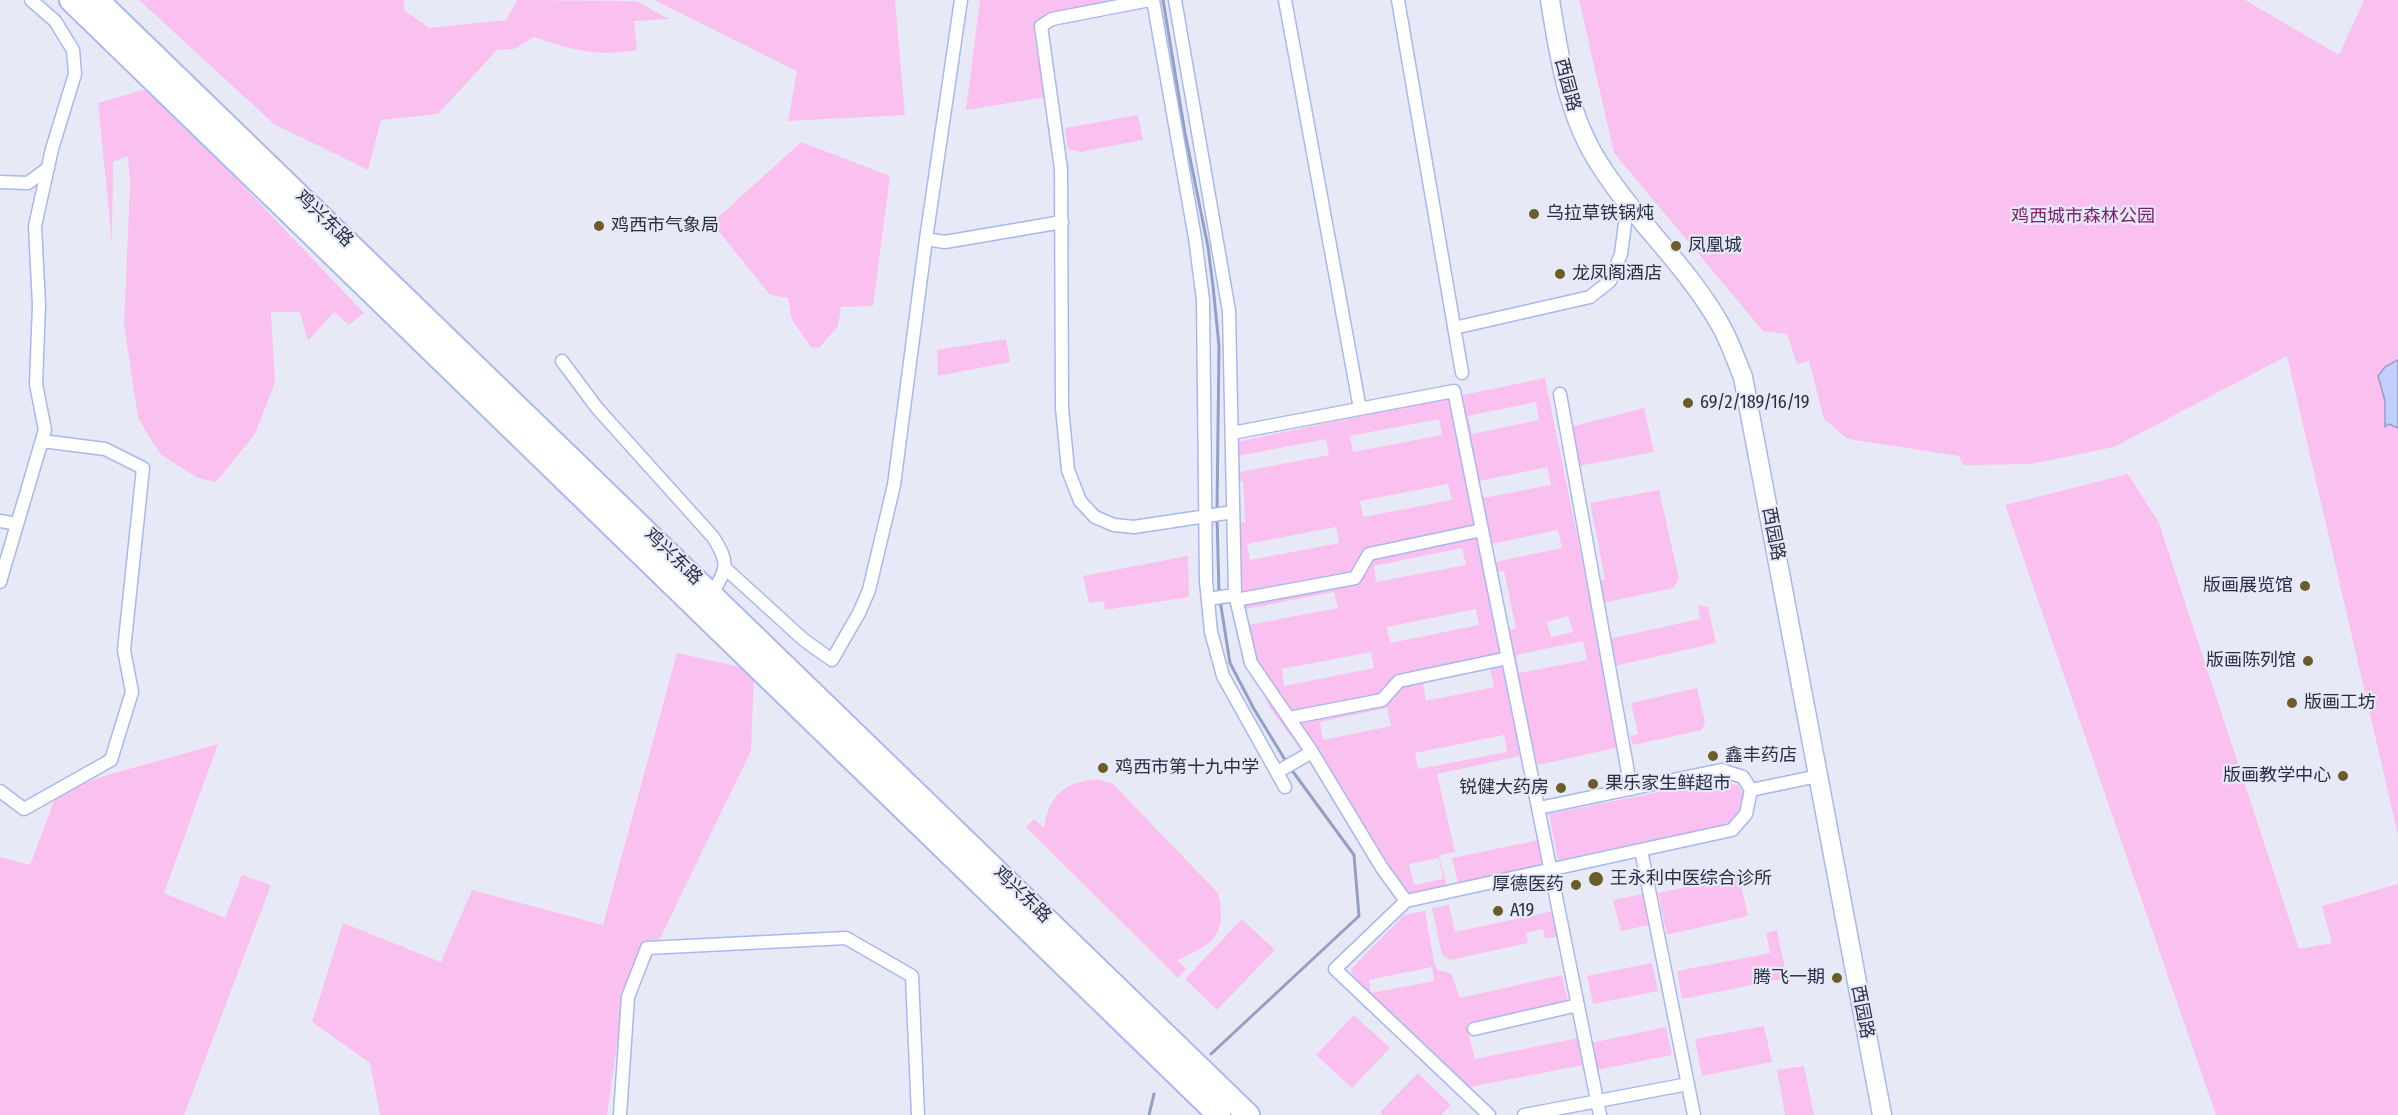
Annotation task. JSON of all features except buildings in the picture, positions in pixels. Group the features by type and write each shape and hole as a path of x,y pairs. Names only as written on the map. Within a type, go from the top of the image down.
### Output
{"highway":[{"name":"鸡兴东路","path":"72,0 1219,1115"},
{"name":"鸡兴东路","path":"97,0 1248,1115"}],"main road":[{"name":"西园路","path":"1550,0 1560,64 1576,119 1599,165 1721,326 1743,377 1882,1115"}],"street":[{"path":"0,582 45,430 36,384 39,305 35,226 48,168 75,74 73,50 55,21 31,0"},
{"path":"726,569 804,640 832,660 859,613 869,590 894,485 926,238 961,0"},
{"path":"1233,512 1206,516 1134,527 1114,525 1095,518 1080,501 1068,470 1062,408 1061,169 1041,26 1052,19 1152,0 1195,238 1203,300 1206,516 1211,632 1223,676 1285,787"},
{"path":"1175,0 1229,311 1236,598 1251,663 1312,752 1382,868 1406,901"},
{"path":"1285,0 1360,409"},
{"path":"1398,0 1462,373"},
{"path":"0,182 28,183 48,168"},
{"path":"1454,328 1590,297 1610,281 1617,263 1628,201"},
{"path":"926,238 945,242 1062,222"},
{"path":"562,361 597,408 713,537 724,556 726,569 712,594"},
{"path":"1232,434 1454,391 1600,1115"},
{"path":"1560,394 1631,789"},
{"path":"0,791 24,809 111,760 132,692 124,650 143,468 105,449 42,441"},
{"path":"0,521 17,524"},
{"path":"1208,599 1236,598 1355,578 1369,554 1482,530"},
{"path":"1288,718 1382,700 1399,681 1508,658"},
{"path":"1277,772 1312,752"},
{"path":"1489,1115 1335,969 1406,901 1732,830 1746,814 1751,790 1743,777 1721,770 1539,808"},
{"path":"1751,790 1818,776"},
{"path":"1641,850 1694,1115"},
{"path":"620,1115 628,997 647,948 846,938 912,976 918,1115"},
{"path":"1474,1029 1578,1005"},
{"path":"1524,1115 1688,1084"}],"green space":[{"path":"139,0 404,0 404,10 429,28 506,20 517,0 636,1 669,19 634,21 637,50 609,53 584,51 534,37 514,49 497,50 438,114 381,120 368,170 274,124"},
{"path":"654,0 895,0 905,115 788,121 797,71"},
{"path":"980,0 1107,0 1108,2 1047,14 1036,22 1034,35 1045,97 966,110"},
{"name":"鸡西城市森林公园","path":"1579,0 2245,0 2339,55 2364,0 2398,0 2398,835 2287,356 2114,447 2031,464 1963,465 1959,456 1848,439 1824,419 1809,361 1797,364 1787,334 1763,331 1614,153"},
{"path":"150,88 364,313 349,325 334,312 308,341 300,312 271,312 275,382 255,434 216,482 198,478 160,454 138,418 124,325 130,184 128,156 113,162 112,243 98,103"},
{"path":"1138,115 1143,140 1080,152 1068,149 1065,128"},
{"path":"801,142 890,176 873,306 841,307 838,326 819,348 811,347 792,320 788,298 770,295 712,223"},
{"path":"1006,339 1010,362 938,376 937,350"},
{"path":"1545,378 1620,747 1538,765 1534,753 1437,774 1455,852 1439,855 1447,888 1408,898 1270,708 1248,641 1241,594 1237,523 1245,522 1243,481 1236,481 1236,442","holes":["1536,402 1539,420 1472,434 1468,416","1439,419 1442,435 1353,452 1350,436","1326,439 1329,455 1240,472 1238,456","1547,467 1551,485 1483,498 1480,481","1448,484 1452,500 1363,517 1360,501","1336,527 1339,543 1250,560 1247,544","1558,530 1562,548 1494,562 1491,544","1462,548 1466,565 1376,582 1374,566","1504,571 1516,628 1503,632 1491,574","1334,592 1338,608 1248,625 1246,609","1476,609 1479,625 1390,643 1387,627","1568,616 1573,632 1551,637 1547,622","1583,641 1587,660 1519,673 1516,655","1371,652 1374,668 1284,686 1282,669","1490,669 1494,687 1426,701 1423,683","1387,708 1391,726 1323,740 1320,722","1504,735 1507,752 1418,769 1415,753","1439,858 1443,879 1414,885 1409,864"]},
{"path":"1644,408 1654,452 1573,467 1566,428"},
{"path":"2128,474 2159,523 2299,949 2332,943 2322,906 2398,884 2398,1115 2216,1115 2005,505"},
{"path":"1659,490 1679,579 1673,588 1602,603 1598,582 1605,579 1590,503"},
{"path":"1188,556 1189,597 1105,610 1104,601 1089,603 1083,576"},
{"path":"1698,605 1708,607 1716,643 1614,666 1608,639 1700,619"},
{"path":"677,653 754,670 751,751 662,934 619,1031 607,1115 380,1115 370,1063 312,1022 343,923 441,962 472,890 603,925"},
{"path":"1697,688 1705,722 1702,730 1633,745 1630,736 1638,734 1631,703"},
{"path":"218,744 164,893 225,918 242,875 271,885 184,1115 0,1115 0,857 30,865 57,793 104,776"},
{"path":"1098,779 1113,784 1218,893 1221,907 1219,929 1215,937 1200,949 1177,960 1186,969 1178,978 1026,827 1034,819 1044,828 1050,806 1060,792 1076,783"},
{"path":"1714,781 1738,785 1744,795 1742,810 1729,824 1558,860 1549,814"},
{"path":"1539,840 1545,864 1458,883 1452,858"},
{"path":"1739,875 1748,916 1667,935 1658,893"},
{"path":"1642,894 1649,925 1621,931 1613,900"},
{"path":"1449,905 1455,932 1554,911 1559,936 1545,939 1543,929 1526,933 1528,943 1450,960 1442,955 1432,908"},
{"path":"1425,911 1434,963 1438,970 1451,973 1460,998 1562,975 1568,1002 1466,1025 1475,1059 1578,1038 1583,1065 1465,1088 1442,1066 1444,1063 1354,983 1351,969 1404,915","holes":["1432,967 1434,981 1371,993 1369,980"]},
{"path":"1242,919 1275,950 1217,1010 1185,979"},
{"path":"1777,930 1787,978 1682,999 1677,971 1770,953 1766,933"},
{"path":"1652,963 1658,991 1593,1004 1587,976"},
{"path":"1354,1015 1390,1048 1352,1088 1316,1055"},
{"path":"1764,1026 1772,1062 1702,1076 1695,1039"},
{"path":"1666,1027 1672,1055 1597,1070 1591,1043"},
{"path":"1804,1066 1814,1115 1785,1115 1777,1070"},
{"path":"1418,1073 1451,1105 1441,1115 1383,1115 1380,1112"}],"water":[{"path":"2398,360 2398,428 2389,424 2385,427 2385,401 2378,376 2385,367"}],"waterway":[{"path":"1163,0 1213,286 1219,346 1217,510"},
{"path":"1217,516 1219,594"},
{"path":"1220,600 1230,663 1254,709 1287,763"},
{"path":"1211,1054 1359,916 1354,855 1291,769"},
{"path":"1149,1115 1154,1094"}],"place":[{"name":"乌拉草铁锅炖","path":"1534,214"},
{"name":"鸡西市气象局","path":"599,226"},
{"name":"凤凰城","path":"1676,246"},
{"name":"龙凤阁酒店","path":"1560,274"},
{"name":"69/2/189/16/19","path":"1688,403"},
{"name":"版画展览馆","path":"2305,586"},
{"name":"版画陈列馆","path":"2308,661"},
{"name":"版画工坊","path":"2292,703"},
{"name":"鑫丰药店","path":"1713,756"},
{"name":"鸡西市第十九中学","path":"1103,768"},
{"name":"版画教学中心","path":"2343,776"},
{"name":"果乐家生鲜超市","path":"1593,784"},
{"name":"锐健大药房","path":"1561,788"},
{"name":"王永利中医综合诊所","path":"1596,879"},
{"name":"厚德医药","path":"1576,885"},
{"name":"A19","path":"1498,911"},
{"name":"腾飞一期","path":"1837,978"}]}
